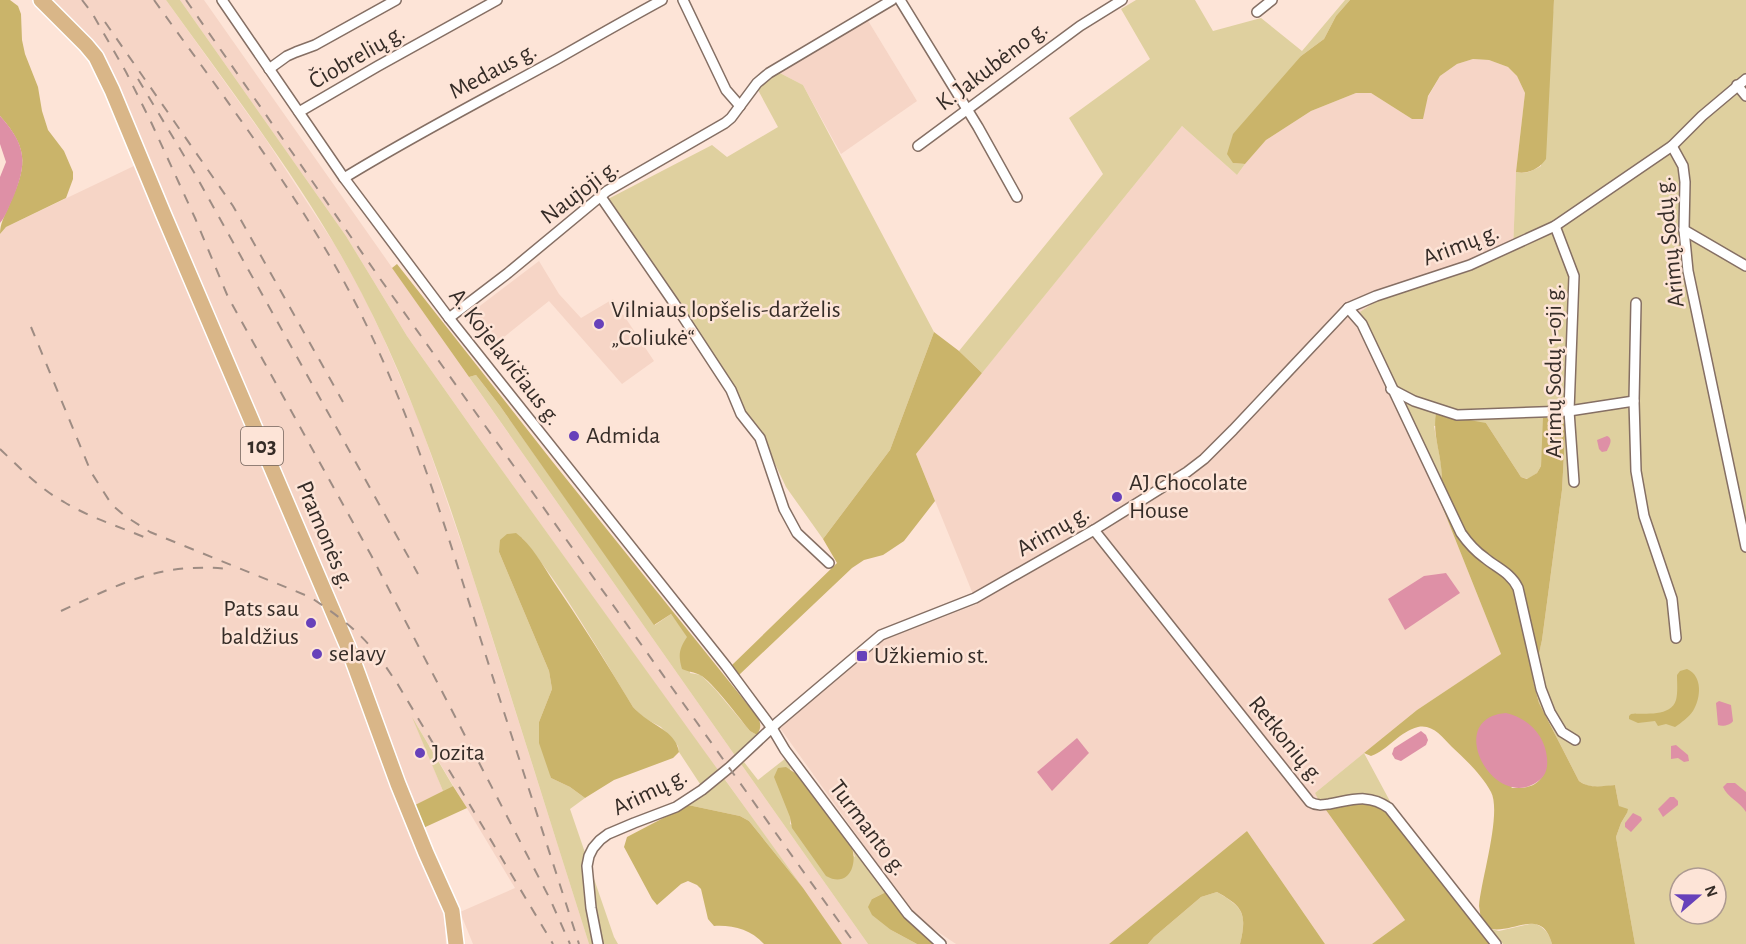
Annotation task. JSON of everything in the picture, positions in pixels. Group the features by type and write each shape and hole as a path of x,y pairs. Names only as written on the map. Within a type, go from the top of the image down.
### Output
{"main road":[{"name":"Pramonės g.","path":"40,0 96,57 112,90 351,656 398,784 452,911 456,944"}],"street":[{"name":"A. Kojelavičiaus g.","path":"222,0 344,178 448,318 772,728"},
{"path":"269,69 287,56 315,45 396,0"},
{"name":"Čiobrelių g.","path":"299,112 497,0"},
{"name":"Medaus g.","path":"344,178 478,100 662,0"},
{"path":"683,0 726,90 740,106"},
{"name":"Naujoji g.","path":"448,318 508,273 613,187 725,123 757,83 769,73 892,0"},
{"path":"900,0 967,109 1017,197"},
{"name":"K. Jakubėno g.","path":"918,146 1080,26 1122,0"},
{"path":"1257,12 1272,0"},
{"name":"Arimų g.","path":"598,944 591,908 587,866 593,848 600,840 608,834 675,807 702,790 881,635 975,598 1167,486 1204,459 1348,308 1376,296 1470,265 1555,226 1672,146 1746,79"},
{"path":"1737,85 1746,96"},
{"name":"Arimų Sodų g.","path":"1672,146 1683,166 1684,230 1690,281 1746,547"},
{"path":"601,197 731,390 741,414 760,438 784,510 797,533 829,563"},
{"name":"Arimų Sodų 1-oji g.","path":"1555,226 1574,276 1569,411 1574,482"},
{"path":"1684,230 1746,266"},
{"path":"1636,303 1634,400 1636,471 1644,516 1672,599 1676,638"},
{"path":"1348,308 1362,324 1461,533 1471,547 1506,572 1518,588 1544,697 1562,732 1575,740"},
{"path":"1391,389 1414,401 1457,415 1569,411 1634,400"},
{"name":"Retkonių g.","path":"1094,530 1310,802 1320,805 1364,798 1372,799 1389,808 1496,944"},
{"name":"Turmanto g.","path":"772,728 785,750 908,914 941,944"}],"shaded area":[{"path":"0,0 10,0 18,6 21,14 25,54 38,87 48,130 64,151 73,172 73,179 66,198 6,227 0,234 2,221 19,182 22,160 17,140 0,116"},
{"path":"49,0 166,0 265,138 335,245 383,337 420,423 472,574 589,944 473,944 460,912 515,888 415,722 443,791 413,806 105,59"},
{"path":"166,0 180,0 346,236 407,336 803,888 749,821 740,816 688,805 706,793 679,752 678,746 661,727 644,718 633,707 567,599 522,538 499,552 549,671 552,689 539,722 551,778 570,787 585,798 570,809 618,944 589,944 461,539 432,455 381,332 340,253 294,179"},
{"path":"180,0 204,0 736,757 718,771 407,336 346,236"},
{"path":"1136,0 1195,0 1213,31 1261,18 1302,51 1345,0 1350,0 1336,16 1324,39 1301,56 1233,163 1245,164 1237,175 1182,126 982,373 959,351 1103,174 1069,118 1150,59 1121,9"},
{"path":"1350,0 1554,0 1546,159 1529,172 1516,172 1525,93 1517,76 1508,67 1489,60 1473,59 1457,64 1440,76 1428,96 1423,119 1412,119 1371,93 1356,93 1311,111 1266,140 1245,164 1233,163 1227,154 1233,134 1301,56 1324,39 1336,16"},
{"path":"1554,0 1746,0 1746,944 1635,944 1616,837 1627,813 1619,806 1615,785 1592,786 1579,781 1539,703 1533,681 1542,640 1562,490 1566,418 1542,456 1541,466 1537,473 1528,479 1521,477 1486,423 1434,426 1441,464 1442,485 1360,312 1378,300 1470,271 1513,251 1516,172 1541,166"},
{"path":"867,19 917,101 841,154 803,85 776,71"},
{"path":"1473,59 1489,60 1508,67 1517,76 1525,93 1516,172 1513,251 1470,271 1394,294 1442,485 1438,496 1501,654 1417,710 1315,793 1405,920 1372,944 1325,944 1247,831 1109,944 956,944 929,926 909,908 780,728 882,641 977,604 916,454 1182,126 1237,175 1266,140 1311,111 1356,93 1371,93 1412,119 1440,76 1457,64"},
{"path":"776,71 803,85 934,332 890,450 823,539 786,487 760,432 749,420 730,384 608,199 712,145 727,157 778,127 758,90"},
{"path":"0,116 15,136 22,154 22,164 18,185 0,223 0,177 6,162 0,144"},
{"path":"136,165 324,606 444,911 446,944 0,944 0,234 6,227"},
{"name":"Vilniaus lopšelis-darželis „Coliukė“","path":"539,261 559,294 581,318 613,299 654,361 622,384 549,301 489,349 464,318"},
{"path":"397,264 756,715 760,725 757,735 750,731 705,678 682,669 680,652 687,637 671,614 654,625 500,406 476,375 469,377 392,268"},
{"path":"934,332 982,373 916,454 935,501 904,541 883,555 864,560 852,568 739,675 732,665 837,563 823,539 890,450"},
{"path":"476,375 655,625 671,614 688,637 690,673 701,675 750,731 757,735 736,757 469,377"},
{"path":"1436,414 1486,423 1521,477 1527,479 1537,473 1541,466 1543,418 1566,418 1562,490 1542,640 1533,681 1539,703 1579,781 1592,786 1615,785 1619,806 1628,809 1616,837 1635,944 1552,944 1542,927 1535,924 1491,929 1481,919 1479,906 1494,815 1491,792 1483,780 1441,735 1428,727 1412,729 1371,756 1364,753 1417,710 1501,654 1438,496 1442,475 1435,424","holes":["1547,762 1540,780 1535,784 1511,788"]},
{"path":"1607,436 1611,441 1610,445 1607,451 1602,452 1597,440"},
{"path":"516,533 527,543 541,562 633,707 674,740 679,752 673,758 614,780 585,798 570,787 551,778 539,743 539,722 552,689 549,671 499,552 500,540 507,534"},
{"path":"1446,573 1460,593 1405,630 1388,599 1424,576"},
{"path":"1687,669 1696,677 1699,694 1693,711 1685,720 1675,727 1666,724 1658,726 1655,721 1638,723 1629,719 1631,714 1657,713 1669,709 1676,700 1677,675 1680,671"},
{"path":"1719,701 1731,705 1733,721 1728,725 1718,725 1716,703"},
{"path":"1506,713 1528,723 1539,735 1546,750 1546,771 1540,780 1520,788 1505,785 1491,775 1481,761 1477,745 1478,730 1487,719"},
{"path":"412,717 453,786 443,791"},
{"path":"1421,731 1428,740 1426,745 1401,761 1395,759 1392,754 1394,748"},
{"path":"1077,738 1089,753 1052,791 1037,772"},
{"path":"1676,745 1688,755 1689,761 1671,759 1671,746"},
{"path":"1364,753 1392,805 1372,795 1363,794 1318,799 1315,793"},
{"path":"786,758 798,775 790,768 788,809 791,817 790,824 855,857 852,848 886,892 872,899 891,930 917,944 868,944 741,764 744,762 758,780"},
{"path":"741,764 868,944 842,944 724,778"},
{"path":"786,767 798,775 852,848 852,868 845,877 833,879 826,876 792,828 774,777 778,768"},
{"path":"1727,783 1735,783 1746,792 1746,812 1725,791 1723,787"},
{"path":"453,786 467,808 421,829 413,806"},
{"path":"1670,797 1678,801 1678,805 1663,817 1658,809"},
{"path":"1368,802 1378,805 1389,814 1492,944 1372,944 1405,920 1326,810"},
{"path":"688,805 740,816 749,821 803,888 842,944 764,944 741,929 714,926 708,919 701,889 688,881 681,884 657,905 624,847 627,837"},
{"path":"1633,813 1642,820 1631,832 1625,827 1625,823"},
{"path":"1247,831 1325,944 1240,944 1243,925 1241,912 1233,902 1217,892 1201,897 1148,944 1109,944"},
{"path":"886,892 908,919 934,944 917,944 891,930 872,915 868,907 872,899"},
{"path":"1217,892 1233,903 1241,913 1243,925 1240,944 1148,944 1201,897"},
{"path":"1534,923 1546,931 1552,944 1503,944 1491,929 1499,931"}],"railway":[{"path":"82,0 126,72 151,122 228,297 371,555 550,899 570,944"},
{"path":"154,0 287,187 335,266 376,345 425,467 579,944"},
{"path":"186,0 381,280 855,944"},
{"path":"105,22 233,206 343,402"},
{"path":"138,79 195,174 418,574"},
{"path":"31,327 91,472 112,505 150,532 310,597 361,636 397,683 553,944"},
{"path":"0,449 30,478 55,497 93,517 144,537"},
{"path":"61,611 142,577 182,569 229,569"}],"place":[{"name":"Vilniaus lopšelis-darželis „Coliukė“","path":"599,324"},
{"name":"Admida","path":"574,436"},
{"name":"AJ Chocolate House","path":"1117,497"},
{"name":"Pats sau baldžius","path":"311,623"},
{"name":"selavy","path":"317,654"},
{"name":"Užkiemio st.","path":"862,656"},
{"name":"Jozita","path":"420,753"}]}
